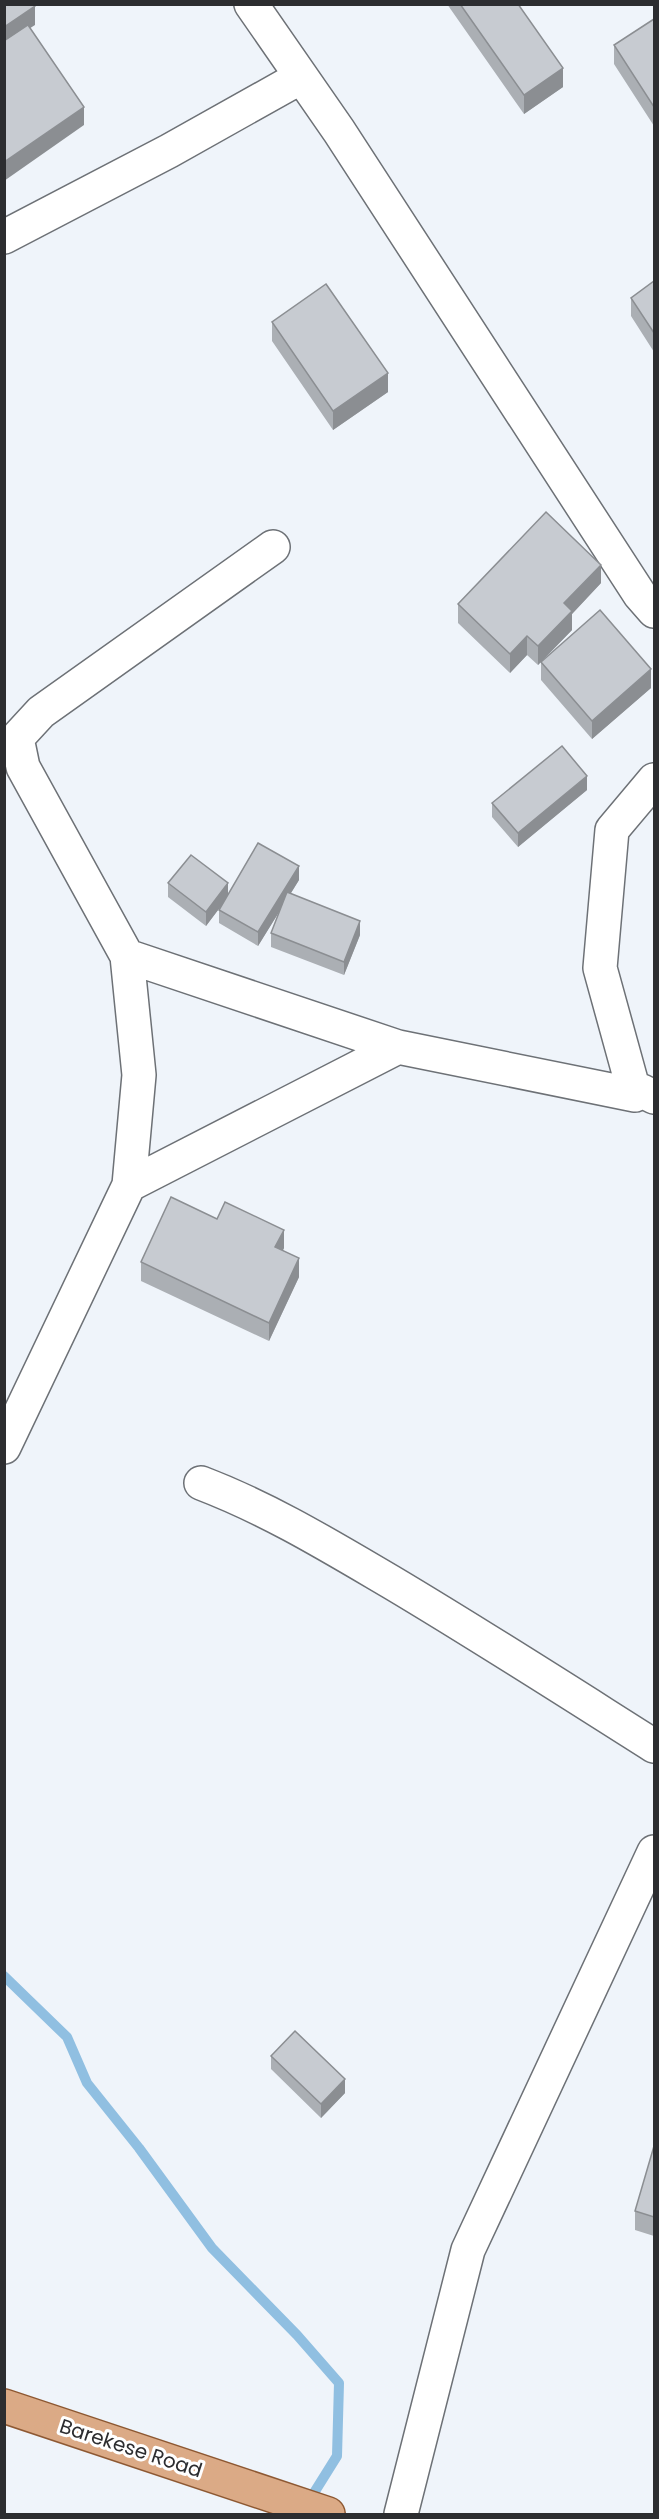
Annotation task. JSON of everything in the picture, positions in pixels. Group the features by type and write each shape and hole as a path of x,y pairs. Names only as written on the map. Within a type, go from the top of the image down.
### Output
{"main road":[{"name":"Barekese Road","path":"4,2406 328,2514"}],"street":[{"path":"250,4 301,77 640,595 654,611"},
{"path":"4,237 169,151 301,77"},
{"path":"4,1447 129,1185 139,1075 127,956 23,767 17,738 41,712 273,547"},
{"path":"645,1096 600,968 612,830 654,780"},
{"path":"127,956 398,1047 645,1096"},
{"path":"129,1185 398,1047"},
{"path":"201,1483 248,1501 296,1526 437,1609 654,1746"},
{"path":"400,2514 468,2250 654,1852"}],"building":[{"path":"4,4 34,4 35,6 4,27"},
{"path":"460,4 518,4 563,68 524,95"},
{"path":"654,19 654,107 614,45"},
{"path":"28,25 84,107 4,162 4,41"},
{"path":"654,281 654,333 631,298"},
{"path":"326,284 388,373 333,411 272,322"},
{"path":"546,512 601,565 564,603 572,611 538,646 527,636 510,654 458,604"},
{"path":"600,610 651,669 592,721 541,662"},
{"path":"562,746 587,776 518,833 492,803"},
{"path":"258,843 299,866 258,932 219,910"},
{"path":"191,855 228,883 206,912 168,883"},
{"path":"287,892 360,921 344,962 271,933"},
{"path":"171,1197 217,1219 225,1202 284,1230 275,1247 299,1258 269,1323 141,1262"},
{"path":"295,2031 345,2079 321,2104 271,2056"},
{"path":"654,2146 654,2217 635,2211"}],"waterway":[{"path":"4,1976 67,2037 87,2083 139,2148 212,2248 297,2335 339,2383 337,2456 307,2504"}]}
